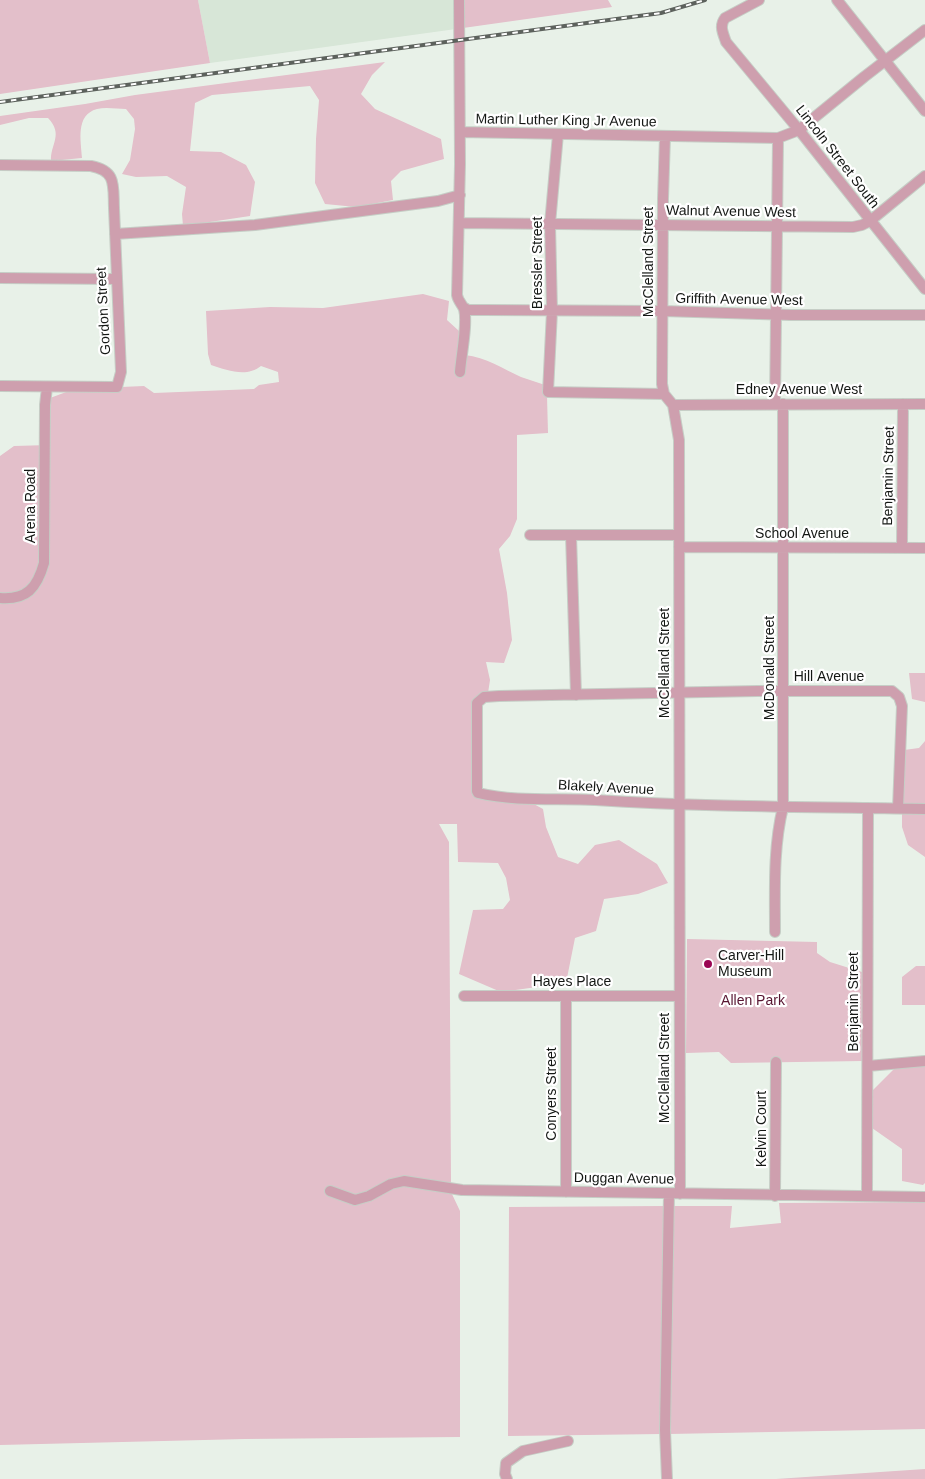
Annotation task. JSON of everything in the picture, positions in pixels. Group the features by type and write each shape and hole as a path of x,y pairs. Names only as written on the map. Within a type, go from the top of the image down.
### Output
{"street":[{"path":"459,0 460,132"},
{"name":"Lincoln Street South","path":"759,0 725,18 721,25 726,42 799,130 925,289"},
{"path":"837,0 925,111"},
{"name":"Martin Luther King Jr Avenue","path":"460,372 464,307 457,295 460,132 778,138 799,130 925,30"},
{"name":"Bressler Street","path":"558,134 550,224 552,311 548,392 664,394"},
{"name":"McClelland Street","path":"664,394 662,378 666,136"},
{"name":"McDonald Street","path":"775,932 775,854 783,807 784,691 784,547 776,314 778,138"},
{"name":"Gordon Street","path":"0,165 91,166 108,172 112,182 121,372 116,387 47,386"},
{"name":"Walnut Avenue West","path":"459,223 853,227 870,221 925,176"},
{"path":"115,234 255,225 438,201 460,196"},
{"path":"0,278 116,279"},
{"name":"Griffith Avenue West","path":"464,307 468,310 925,315"},
{"path":"0,386 47,386"},
{"name":"Arena Road","path":"0,598 16,598 28,593 38,580 44,563 45,405 47,386"},
{"path":"664,394 673,405"},
{"name":"Benjamin Street","path":"902,548 903,404"},
{"name":"Edney Avenue West","path":"673,405 925,404"},
{"name":"McClelland Street","path":"673,405 678,440 679,535 680,1194"},
{"path":"530,535 679,535"},
{"path":"571,535 576,695"},
{"name":"School Avenue","path":"679,547 925,548"},
{"name":"Hill Avenue","path":"576,695 678,692 889,691 899,697 902,706 898,808"},
{"name":"Blakely Avenue","path":"576,695 484,697 479,700 476,705 476,792 521,798 679,805 925,809"},
{"name":"Benjamin Street","path":"867,1196 868,808"},
{"name":"Hayes Place","path":"464,996 679,996"},
{"name":"Conyers Street","path":"566,996 566,1192"},
{"path":"868,1066 925,1061"},
{"name":"Kelvin Court","path":"775,1196 776,1062"},
{"name":"Duggan Avenue","path":"330,1191 355,1200 369,1196 391,1184 404,1181 462,1190 925,1197"},
{"path":"667,1479 665,1430 669,1194"},
{"path":"507,1479 505,1474 506,1463 523,1451 568,1441"}],"shaded area":[{"path":"198,0 456,0 456,29 210,63"}],"green space":[{"path":"0,0 198,0 210,63 0,94"},
{"path":"463,0 608,0 612,7 463,28"},
{"path":"385,62 372,75 361,94 375,109 441,139 444,159 401,171 391,181 393,200 356,207 325,204 315,183 319,100 310,86 212,95 195,103 190,151 221,152 246,165 255,182 250,216 183,226 182,214 186,187 167,176 136,177 122,174 130,160 135,129 134,119 126,109 97,109 85,117 81,129 82,158 51,161 56,135 53,124 48,118 29,118 0,125 0,116 135,95"},
{"path":"423,294 449,301 447,320 459,331 456,376 463,376 465,355 473,356 521,377 545,385 545,396 547,396 548,433 517,435 517,519 510,536 499,549 507,593 512,640 504,663 486,662 490,680 488,693 479,695 473,702 474,795 482,798 530,802 543,809 546,827 558,857 578,864 595,845 619,840 657,864 668,883 638,894 604,899 596,931 575,938 566,983 501,992 459,974 473,910 503,909 510,900 506,878 498,863 458,862 457,824 439,824 449,842 451,1184 404,1177 397,1178 366,1194 350,1194 327,1187 326,1194 356,1204 371,1200 399,1185 451,1192 460,1211 460,1437 245,1439 0,1445 0,456 14,446 49,445 50,398 69,391 118,392 121,387 144,386 154,393 254,389 259,385 279,382 278,372 261,366 249,372 236,372 211,365 208,354 206,311 270,307 323,308"},
{"path":"909,673 925,673 925,702 912,699"},
{"path":"925,741 925,805 902,804 904,750 919,748"},
{"path":"902,812 925,813 925,857 908,845 902,827"},
{"name":"Allen Park","path":"687,939 817,942 817,953 830,962 862,972 863,1061 731,1063 719,1052 686,1053"},
{"path":"916,966 925,966 925,1005 902,1005 902,977"},
{"path":"925,1065 925,1183 923,1185 902,1181 902,1149 872,1128 871,1092 896,1067"},
{"path":"925,1202 925,1429 669,1434 672,1206 732,1206 730,1228 781,1223 779,1203"},
{"path":"665,1206 662,1434 508,1436 509,1207"},
{"path":"925,1469 925,1479 776,1479"}],"railway":[{"path":"0,102 661,13 705,0"}],"place":[{"name":"Carver-Hill Museum","path":"708,964"}]}
